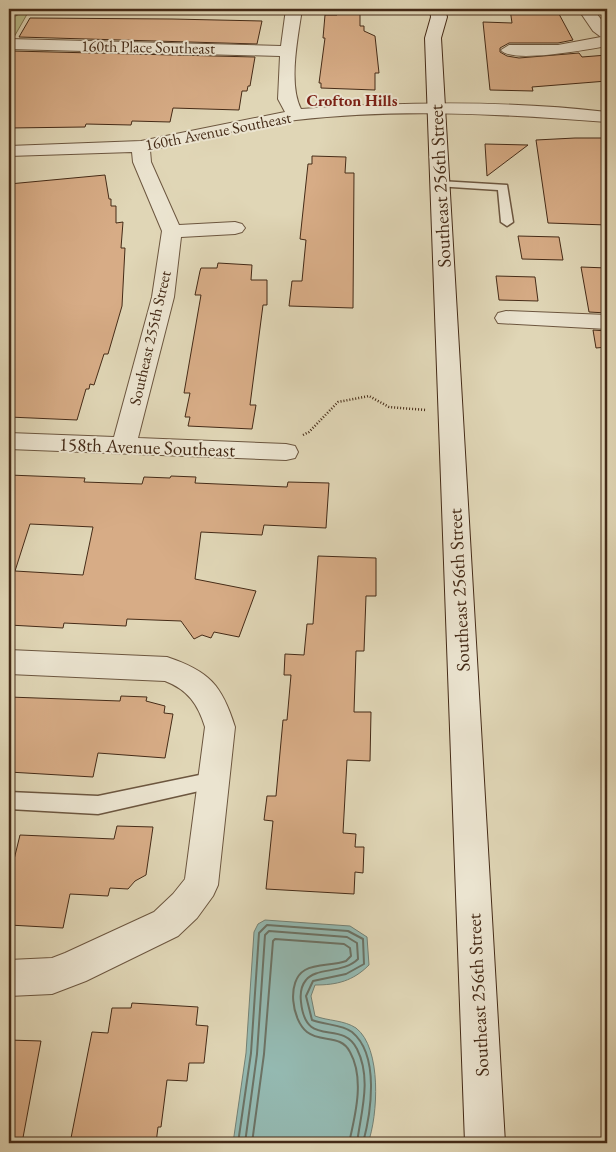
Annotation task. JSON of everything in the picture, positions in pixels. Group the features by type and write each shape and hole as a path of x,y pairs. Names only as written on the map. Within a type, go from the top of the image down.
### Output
{"street":[{"path":"294,9 288,51 287,99 295,115"},
{"name":"Southeast 256th Street","path":"438,9 439,16 433,38 485,1143"},
{"path":"585,9 599,28 607,34"},
{"path":"420,18 433,38"},
{"path":"509,50 558,50 607,41"},
{"name":"160th Place Southeast","path":"9,44 288,51"},
{"name":"160th Avenue Southeast","path":"9,151 141,146 295,115 398,108 559,112 607,118"},
{"path":"141,146 142,162 172,232 235,228"},
{"name":"Southeast 255th Street","path":"124,446 163,297 172,232"},
{"path":"506,318 607,322"},
{"name":"158th Avenue Southeast","path":"9,441 124,446 293,444"},
{"path":"9,662 167,669 189,678 203,688 214,704 220,728 201,885 185,906 166,924 73,968 52,976 9,978"}],"lane":[{"path":"440,184 503,187 507,222"},
{"path":"9,801 98,805 214,780"}],"path":[{"path":"9,18 22,13 15,9"},
{"path":"293,444 309,432 338,402 369,396 379,405 387,407 451,412"}],"green space":[{"path":"9,9 30,9 14,37 9,37"}],"water":[{"path":"265,920 350,926 367,937 369,965 357,975 344,981 315,985 311,996 315,1016 346,1023 356,1028 364,1038 370,1051 376,1083 374,1116 368,1143 233,1143 246,1053 254,932 258,924"}],"building":[{"path":"510,9 550,9 552,14 559,14 573,40 558,43 509,43 500,48 500,52 507,56 519,58 579,53 582,57 607,55 607,81 532,87 533,91 490,90 483,22 512,23"},
{"path":"338,11 360,11 360,26 364,26 364,31 375,36 379,73 375,73 375,90 321,88 321,83 319,83 325,38 323,38 325,15 337,15"},
{"path":"30,18 262,21 257,44 19,37"},
{"path":"12,51 255,57 250,86 248,86 247,91 242,91 239,110 173,108 170,122 132,121 131,125 86,124 85,127 9,128 9,57"},
{"path":"607,138 607,225 548,223 536,140"},
{"path":"485,144 528,145 487,176"},
{"path":"312,156 346,157 345,173 354,173 353,308 289,306 292,281 302,281 306,240 300,239 308,164 312,164"},
{"path":"105,175 111,206 116,206 116,223 123,222 121,248 125,248 122,306 108,354 104,354 94,385 90,384 89,389 86,389 77,420 9,417 9,184"},
{"path":"518,236 559,237 563,260 522,259"},
{"path":"218,263 252,265 251,280 267,280 267,305 263,305 250,405 256,405 252,429 188,426 190,417 185,417 190,393 184,393 201,295 195,295 200,271 201,268 217,268"},
{"path":"581,267 607,268 607,313 589,312"},
{"path":"496,276 535,277 538,301 499,300"},
{"path":"593,330 607,331 607,347 596,348"},
{"path":"9,475 85,478 84,482 142,484 144,477 170,478 171,476 196,477 195,483 287,487 288,482 329,483 326,528 264,525 262,535 201,532 195,579 256,591 239,637 214,632 211,638 202,635 194,639 181,621 127,619 126,626 64,623 63,628 9,625","holes":["30,524 93,527 83,575 15,571"]},
{"path":"318,556 376,558 376,596 366,596 364,651 356,651 354,712 371,712 370,761 347,760 343,833 356,834 355,847 364,847 363,873 355,872 354,894 266,889 273,821 264,820 267,796 276,796 283,720 287,720 291,675 284,675 285,654 304,655 307,624 313,624"},
{"path":"121,696 147,697 146,701 165,706 164,713 173,714 165,758 98,753 93,777 9,772 9,697 120,701"},
{"path":"117,826 153,827 146,875 135,881 128,889 110,888 108,896 70,894 63,928 9,925 9,880 20,835 114,839"},
{"path":"132,1003 198,1007 196,1025 208,1026 204,1063 189,1063 187,1081 167,1080 161,1127 158,1127 156,1143 70,1143 92,1032 108,1033 112,1008 131,1008"},
{"path":"9,1040 41,1041 22,1143 9,1143"}],"district":[{"name":"Crofton Hills","path":"352,100"}]}
